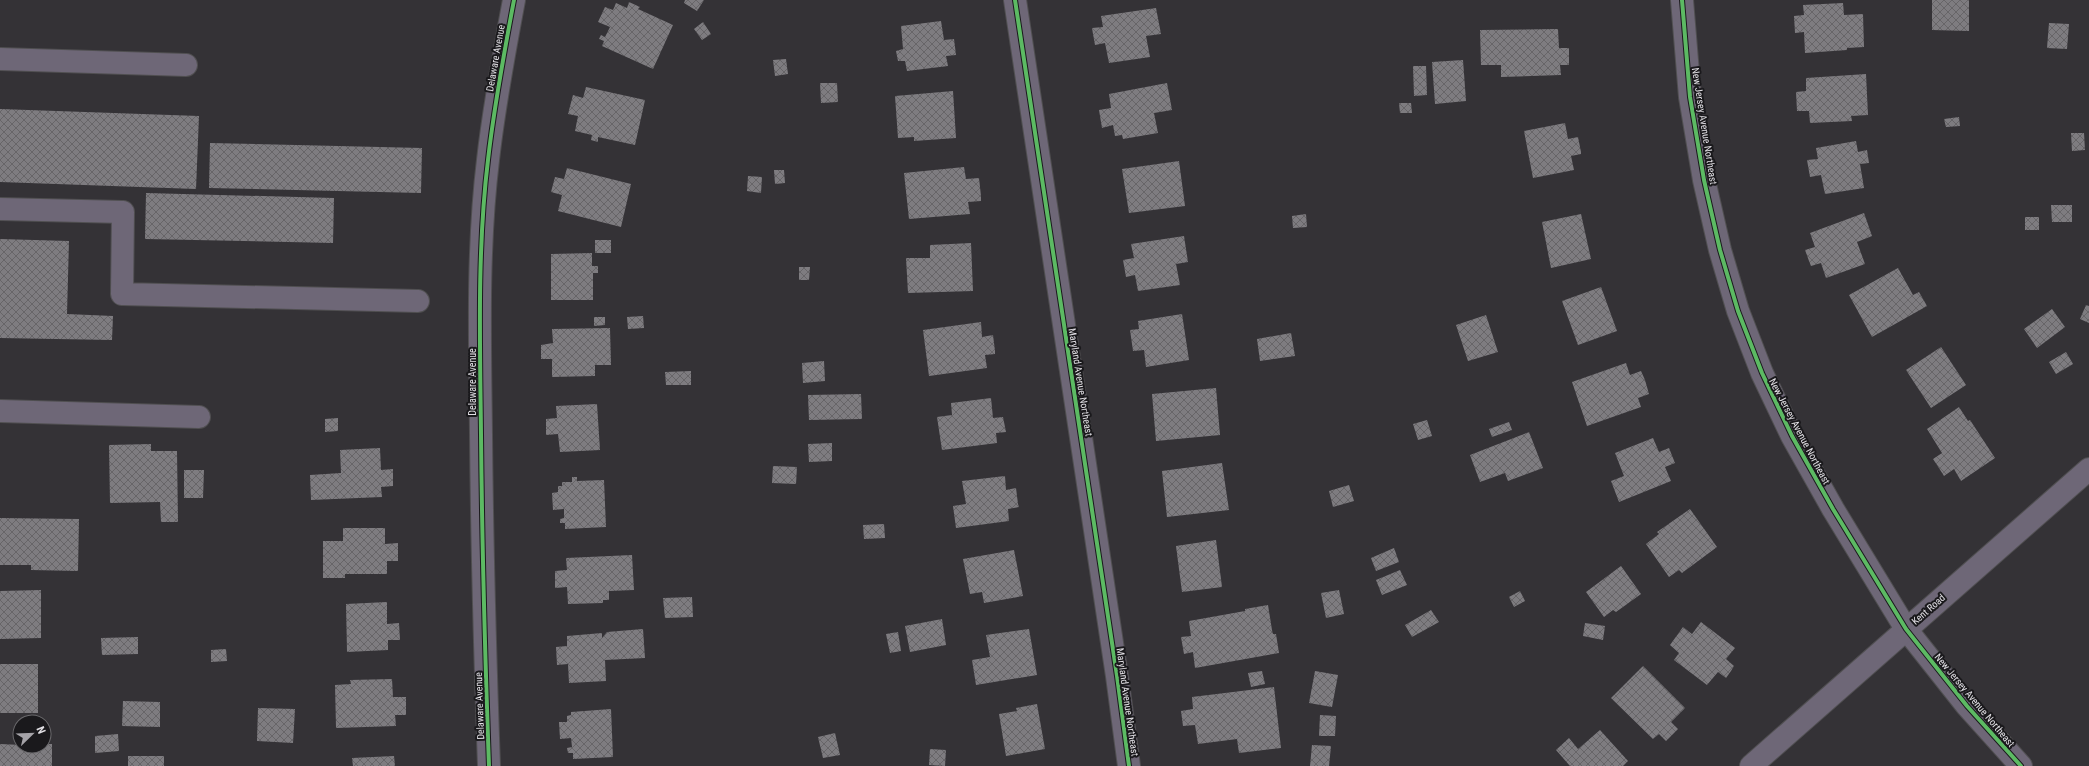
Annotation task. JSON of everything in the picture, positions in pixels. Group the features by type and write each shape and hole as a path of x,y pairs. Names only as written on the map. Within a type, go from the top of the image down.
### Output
{"street":[{"name":"Delaware Avenue","path":"489,766 483,590 480,370 481,255 488,162 499,82 514,0"},
{"name":"Maryland Avenue Northeast","path":"1016,0 1117,676 1129,766"},
{"name":"New Jersey Avenue Northeast","path":"1682,0 1690,97 1704,180 1720,250 1738,311 1762,373 1792,436 1833,509 1906,629 1968,706 2021,766"},
{"path":"0,59 186,65"},
{"path":"0,209 123,212 122,294 418,301"},
{"path":"0,411 199,417"},
{"name":"Kent Road","path":"1752,766 2089,469"}],"building":[{"path":"685,0 704,0 697,11 684,3"},
{"path":"1932,0 1969,0 1969,31 1932,30"},
{"path":"629,2 640,7 638,9 673,25 653,69 602,46 604,41 599,39 601,35 605,37 610,27 598,22 605,7 613,10 616,3 627,8"},
{"path":"1843,3 1844,15 1863,14 1864,47 1847,48 1847,50 1805,53 1804,32 1795,33 1794,16 1804,15 1803,5"},
{"path":"1156,8 1161,34 1146,36 1150,57 1109,63 1105,43 1095,45 1093,34 1092,28 1103,27 1101,16"},
{"path":"941,21 944,40 954,39 956,55 946,56 948,66 907,71 905,61 898,61 896,51 903,49 901,26"},
{"path":"703,22 711,34 702,40 694,29"},
{"path":"2049,23 2069,24 2067,49 2047,48"},
{"path":"1558,29 1559,48 1569,48 1569,65 1560,65 1561,75 1501,77 1501,65 1481,65 1480,30"},
{"path":"786,59 788,74 775,76 773,60"},
{"path":"1463,60 1466,101 1435,104 1432,62"},
{"path":"1413,66 1426,66 1427,95 1414,96"},
{"path":"1866,74 1868,115 1851,116 1852,121 1810,123 1809,111 1797,111 1796,92 1806,91 1806,78"},
{"path":"820,83 837,83 838,102 821,103"},
{"path":"1167,83 1172,110 1154,113 1158,133 1123,139 1122,135 1115,136 1113,125 1102,128 1099,110 1111,108 1109,94"},
{"path":"586,87 645,100 635,145 598,137 598,142 591,140 592,135 575,131 578,116 568,114 573,95 583,98"},
{"path":"953,91 956,138 914,141 914,137 898,138 895,96"},
{"path":"1399,103 1411,103 1412,113 1400,113"},
{"path":"0,109 199,116 196,189 0,182"},
{"path":"1959,117 1960,126 1946,127 1944,119"},
{"path":"1565,123 1568,139 1578,137 1581,152 1581,154 1571,156 1574,170 1533,178 1524,131"},
{"path":"2071,133 2084,133 2085,150 2072,151"},
{"path":"1856,141 1858,152 1867,150 1869,163 1860,164 1864,188 1825,194 1821,175 1810,177 1807,160 1818,159 1816,148"},
{"path":"210,143 422,148 421,193 209,188"},
{"path":"1179,161 1185,206 1129,213 1122,169"},
{"path":"964,167 966,179 979,178 981,201 968,202 970,214 909,219 904,173"},
{"path":"567,168 631,184 621,227 558,211 562,195 551,192 555,177 564,179"},
{"path":"774,170 784,170 785,183 775,184"},
{"path":"748,176 762,177 761,193 747,191"},
{"path":"146,193 334,198 333,243 145,239"},
{"path":"2051,205 2072,205 2072,222 2052,222"},
{"path":"1864,213 1872,236 1857,242 1865,264 1826,278 1821,263 1811,266 1805,250 1815,247 1810,233"},
{"path":"1306,214 1307,227 1293,228 1292,216"},
{"path":"1581,214 1591,259 1551,268 1542,222"},
{"path":"2025,217 2039,217 2039,230 2025,230"},
{"path":"1184,236 1188,262 1176,264 1180,285 1138,291 1135,275 1126,277 1123,260 1134,258 1131,244"},
{"path":"0,239 69,241 67,314 113,316 112,340 0,338"},
{"path":"595,240 611,240 611,253 595,253"},
{"path":"971,243 973,291 908,293 906,258 930,258 930,245"},
{"path":"592,253 592,266 598,266 598,273 593,273 593,300 551,300 551,254"},
{"path":"799,267 810,267 809,280 799,280"},
{"path":"1898,268 1913,295 1919,292 1927,306 1872,337 1849,295"},
{"path":"1601,287 1617,331 1578,345 1562,301"},
{"path":"2086,305 2089,306 2089,323 2080,319"},
{"path":"2052,309 2065,327 2037,348 2024,329"},
{"path":"1182,314 1189,360 1146,367 1144,350 1133,351 1130,330 1139,329 1138,321"},
{"path":"1486,315 1498,352 1468,361 1456,325"},
{"path":"643,316 644,328 628,329 627,317"},
{"path":"594,317 605,317 605,325 594,326"},
{"path":"981,322 982,337 993,335 995,354 985,355 987,368 929,376 923,330"},
{"path":"610,328 611,365 595,365 595,376 552,377 552,359 541,359 541,345 553,343 552,329"},
{"path":"1291,333 1295,356 1260,361 1257,339"},
{"path":"1941,347 1966,385 1931,408 1906,370"},
{"path":"2066,352 2073,364 2056,374 2049,362"},
{"path":"824,361 825,381 803,383 802,363"},
{"path":"1626,363 1630,375 1641,371 1645,380 1649,394 1638,398 1641,407 1587,426 1572,382"},
{"path":"691,371 691,385 666,385 665,372"},
{"path":"1216,388 1220,435 1156,441 1152,394"},
{"path":"861,394 862,419 809,420 808,395"},
{"path":"991,398 993,418 1003,417 1006,432 996,433 997,443 942,450 937,417 952,415 951,403"},
{"path":"597,404 600,450 560,452 558,434 546,435 546,419 557,418 556,406"},
{"path":"1959,407 1968,421 1970,420 1995,458 1961,481 1954,469 1944,476 1933,459 1942,453 1927,429"},
{"path":"338,418 338,431 325,432 325,419"},
{"path":"1427,420 1432,436 1418,440 1413,424"},
{"path":"1509,422 1512,430 1492,437 1489,429"},
{"path":"1529,432 1543,468 1508,481 1505,473 1480,482 1470,455"},
{"path":"1653,438 1659,452 1669,448 1675,463 1665,467 1671,481 1619,502 1611,481 1624,476 1615,453"},
{"path":"832,443 832,461 809,462 808,444"},
{"path":"151,444 151,451 177,451 178,522 161,522 160,502 110,503 109,445"},
{"path":"380,448 381,470 393,469 393,486 381,487 382,497 311,500 310,475 341,473 340,450"},
{"path":"1222,463 1229,510 1167,517 1162,471"},
{"path":"773,466 797,467 796,484 772,483"},
{"path":"184,470 204,470 203,498 184,498"},
{"path":"1005,476 1006,490 1016,488 1019,507 1008,509 1009,521 956,528 953,506 966,504 962,481"},
{"path":"572,477 577,477 577,481 604,480 606,527 565,529 565,523 560,523 560,519 564,518 564,509 553,510 552,493 558,492 558,486 562,486 562,482 572,482"},
{"path":"1349,485 1354,501 1333,507 1329,491"},
{"path":"1690,509 1717,547 1682,573 1679,570 1669,577 1646,544 1659,534 1657,532"},
{"path":"0,518 79,519 78,571 31,570 31,565 0,565"},
{"path":"884,524 885,538 864,539 863,525"},
{"path":"343,528 385,528 385,544 398,543 398,561 387,561 387,574 345,574 345,578 323,578 323,541 343,541"},
{"path":"1216,540 1222,587 1182,592 1176,546"},
{"path":"1394,548 1399,562 1376,571 1371,558"},
{"path":"1014,550 1023,596 984,603 982,592 970,594 963,559"},
{"path":"632,555 634,590 609,591 609,600 603,600 603,603 568,604 567,587 555,588 555,571 567,570 566,558"},
{"path":"1621,566 1641,594 1616,612 1613,610 1604,617 1586,592"},
{"path":"1400,570 1407,585 1382,595 1376,580"},
{"path":"41,590 41,638 0,639 0,591"},
{"path":"1339,590 1344,614 1326,618 1321,593"},
{"path":"1520,591 1525,601 1514,607 1509,597"},
{"path":"692,597 693,617 665,618 663,598"},
{"path":"387,602 387,624 399,623 400,640 388,640 388,650 347,652 346,604"},
{"path":"1268,605 1272,630 1273,634 1276,634 1279,653 1195,668 1193,652 1184,654 1181,637 1191,636 1189,621 1245,611 1245,609"},
{"path":"1431,610 1439,622 1412,637 1405,625"},
{"path":"942,619 946,645 910,652 905,626"},
{"path":"1701,622 1735,648 1726,659 1734,666 1726,678 1718,672 1707,685 1674,660 1679,653 1670,645 1683,627 1692,634"},
{"path":"1585,623 1605,626 1603,640 1583,636"},
{"path":"643,629 645,658 605,660 606,681 569,683 568,664 557,665 556,647 567,646 567,636 602,633 602,638 607,632"},
{"path":"1029,629 1037,675 976,685 972,660 990,657 986,635"},
{"path":"898,632 901,651 890,653 886,634"},
{"path":"138,637 138,654 102,655 101,638"},
{"path":"226,649 227,661 211,662 211,650"},
{"path":"0,664 38,664 38,713 0,713"},
{"path":"1643,666 1685,708 1671,722 1678,729 1666,741 1659,734 1653,739 1611,698"},
{"path":"1262,671 1265,684 1251,687 1248,673"},
{"path":"1315,671 1338,675 1332,707 1309,703"},
{"path":"392,679 393,697 406,697 406,715 395,715 396,726 336,728 335,685 351,684 350,680"},
{"path":"1274,687 1281,748 1239,753 1237,739 1198,744 1195,725 1183,726 1181,711 1193,709 1192,697"},
{"path":"123,701 160,702 160,727 122,726"},
{"path":"1037,704 1045,749 1006,756 999,714 1017,711 1016,708"},
{"path":"258,708 295,709 293,743 257,741"},
{"path":"611,709 613,757 573,759 573,753 568,753 567,748 572,747 571,738 560,739 559,722 567,722 567,716 571,715 571,712"},
{"path":"1320,715 1336,716 1335,736 1319,736"},
{"path":"1600,730 1628,761 1623,766 1570,766 1556,750 1569,738 1578,749"},
{"path":"835,733 840,755 823,758 818,737"},
{"path":"118,734 119,751 95,753 95,736"},
{"path":"0,744 12,745 12,754 52,754 52,766 0,766"},
{"path":"1312,745 1331,746 1329,766 1310,766"},
{"path":"930,749 946,750 945,766 929,765"},
{"path":"128,756 164,756 164,766 128,766"},
{"path":"394,756 395,766 353,766 352,758"}],"cycle path":[{"path":"489,766 482,517 480,331 482,228 490,140 514,0"},
{"path":"1015,0 1117,676 1129,766"},
{"path":"1682,0 1690,97 1704,180 1720,250 1738,311 1762,373 1792,436 1833,509 1906,629 1967,706 2021,766"}]}
